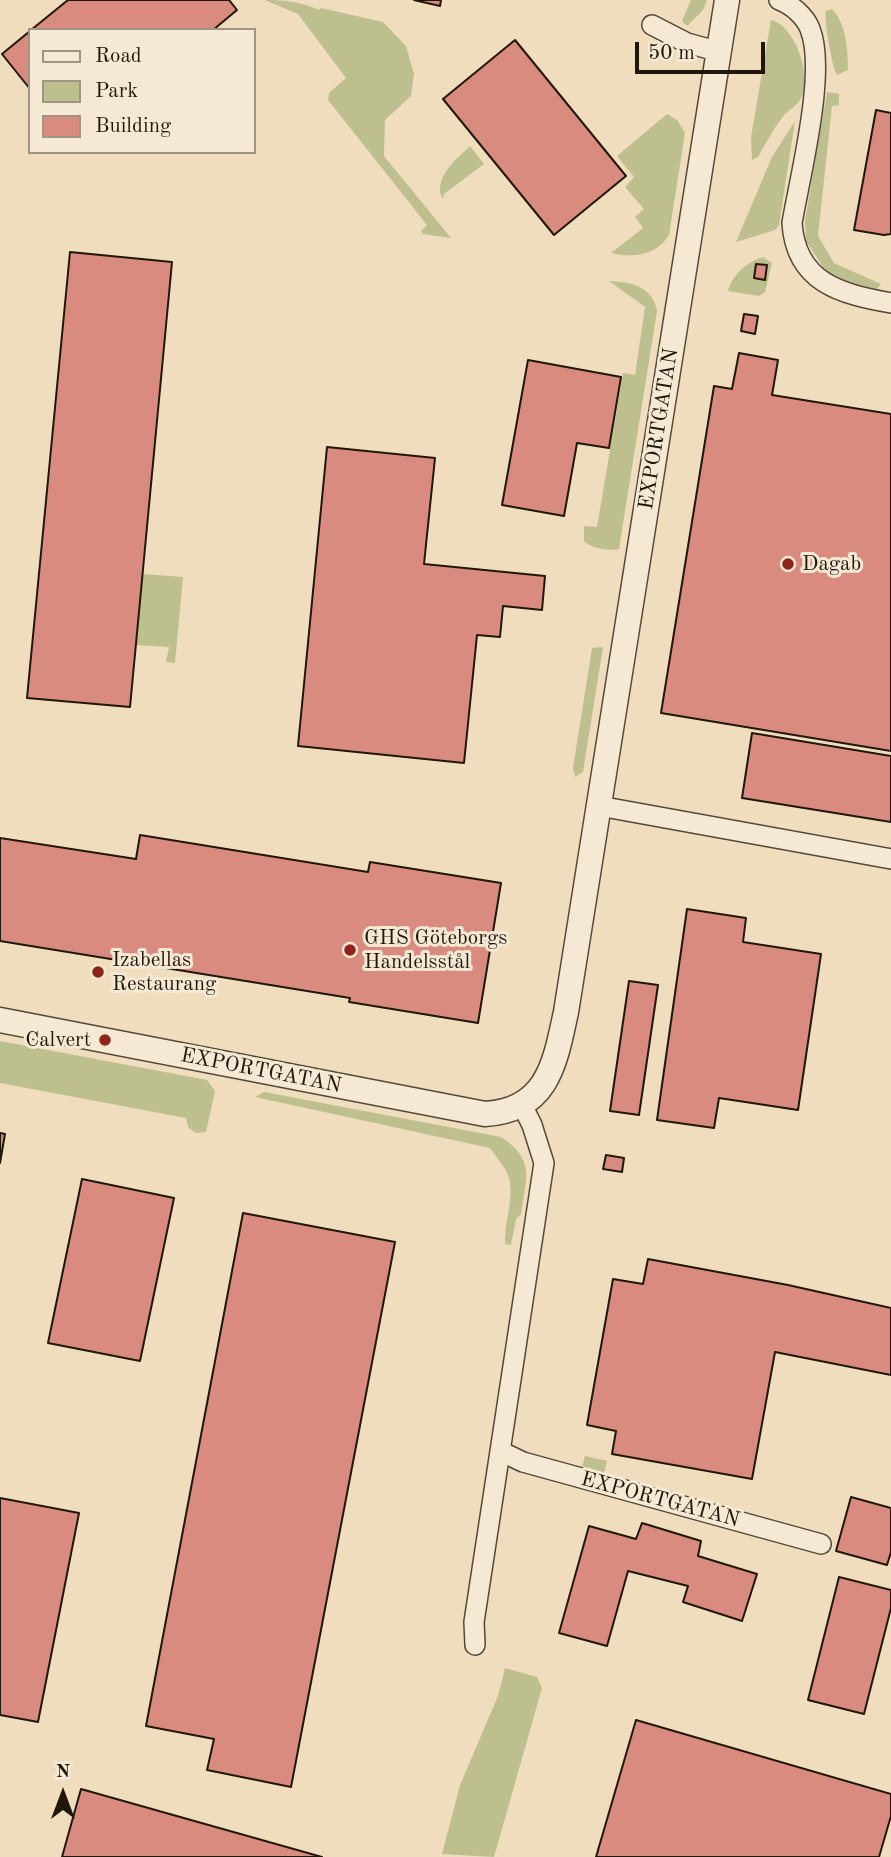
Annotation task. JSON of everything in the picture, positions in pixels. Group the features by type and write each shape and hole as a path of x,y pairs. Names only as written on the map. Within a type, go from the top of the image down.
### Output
{"street":[{"name":"EXPORTGATAN","path":"0,1020 485,1114 507,1112 536,1094 555,1062 599,806 727,0"},
{"path":"779,0 799,12 809,26 814,52 814,97 792,223 793,239 801,257 821,282 851,296 891,303"},
{"path":"652,25 687,43 720,52"},
{"path":"599,806 891,859"},
{"path":"475,1645 474,1622 544,1163 533,1125 522,1105"},
{"name":"EXPORTGATAN","path":"500,1451 523,1462 821,1544"}],"green space":[{"path":"265,0 293,2 319,10 321,8 383,22 406,46 414,74 411,96 385,120 384,156 451,238 423,234 421,231 427,225 328,100 329,93 346,78 298,14"},
{"path":"691,0 707,0 703,10 687,26 682,21"},
{"path":"832,9 843,29 847,54 848,70 837,75 826,23 826,11"},
{"path":"771,20 788,32 800,54 805,79 804,91 799,102 780,120 758,157 752,160 751,137"},
{"path":"827,92 839,94 839,105 832,106 818,236 834,263 881,284 877,289 830,278 806,241 805,221"},
{"path":"667,114 677,120 685,133 669,235 658,247 643,254 611,253 643,228 635,217 644,209 625,187 634,177 617,156"},
{"path":"795,121 779,225 775,230 736,242 772,157"},
{"path":"470,146 484,164 444,194 443,199 440,184 443,177"},
{"path":"763,257 772,263 765,292 759,296 728,291 741,270"},
{"path":"609,281 632,284 646,291 655,303 657,311 619,549 610,550 596,548 584,541 584,526 597,527 623,373 635,375 645,307"},
{"path":"143,574 183,577 175,663 166,662 169,647 136,645"},
{"path":"603,647 583,772 575,777 573,768 592,648"},
{"path":"0,1041 207,1080 215,1091 206,1132 196,1133 188,1127 186,1118 0,1083"},
{"path":"264,1092 501,1137 520,1154 526,1171 521,1214 516,1219 511,1245 505,1244 511,1190 509,1178 490,1148 255,1097"},
{"path":"585,1456 607,1461 604,1474 582,1467"},
{"path":"505,1668 537,1677 542,1688 494,1857 442,1854 460,1785 498,1696"}],"building":[{"path":"68,0 229,0 237,10 215,28 33,28"},
{"path":"414,0 441,0 440,6"},
{"path":"28,33 28,86 2,54"},
{"path":"515,40 626,176 554,235 443,99"},
{"path":"876,110 891,113 891,234 884,235 854,230"},
{"path":"70,252 172,262 130,707 27,698"},
{"path":"756,264 767,265 765,280 754,278"},
{"path":"744,314 758,316 755,334 741,331"},
{"name":"Dagab","path":"739,353 778,360 772,395 891,414 891,751 661,713 714,386 732,389"},
{"path":"528,360 621,377 609,448 577,443 564,516 502,505"},
{"path":"327,447 435,458 424,564 545,576 542,610 503,606 500,637 477,635 464,763 298,746"},
{"path":"752,733 891,756 891,822 742,798"},
{"path":"140,835 368,872 370,862 501,883 478,1023 349,1002 350,998 0,941 0,838 136,859"},
{"path":"687,909 746,918 743,942 821,954 798,1110 719,1098 714,1128 657,1120"},
{"path":"629,981 658,985 639,1115 610,1111"},
{"path":"0,1133 5,1134 0,1163"},
{"path":"606,1155 624,1158 622,1172 603,1169"},
{"path":"82,1179 174,1198 140,1361 48,1343"},
{"path":"243,1213 395,1242 291,1787 207,1770 214,1739 146,1726"},
{"path":"648,1259 788,1285 891,1308 891,1375 775,1352 752,1479 612,1454 616,1431 587,1425 613,1279 643,1284"},
{"path":"851,1497 891,1508 891,1552 887,1565 836,1551"},
{"path":"0,1498 79,1513 38,1722 0,1715"},
{"path":"642,1523 701,1541 698,1556 757,1574 742,1621 683,1602 688,1586 628,1571 607,1646 559,1633 589,1526 636,1539"},
{"path":"839,1577 891,1590 891,1608 864,1714 808,1700"},
{"path":"636,1720 891,1794 891,1816 879,1857 596,1857"},
{"path":"81,1789 322,1857 62,1857"}],"place":[{"name":"Dagab","path":"788,564"},
{"name":"GHS Göteborgs Handelsstål","path":"350,950"},
{"name":"Izabellas Restaurang","path":"98,972"},
{"name":"Calvert","path":"105,1040"}]}
